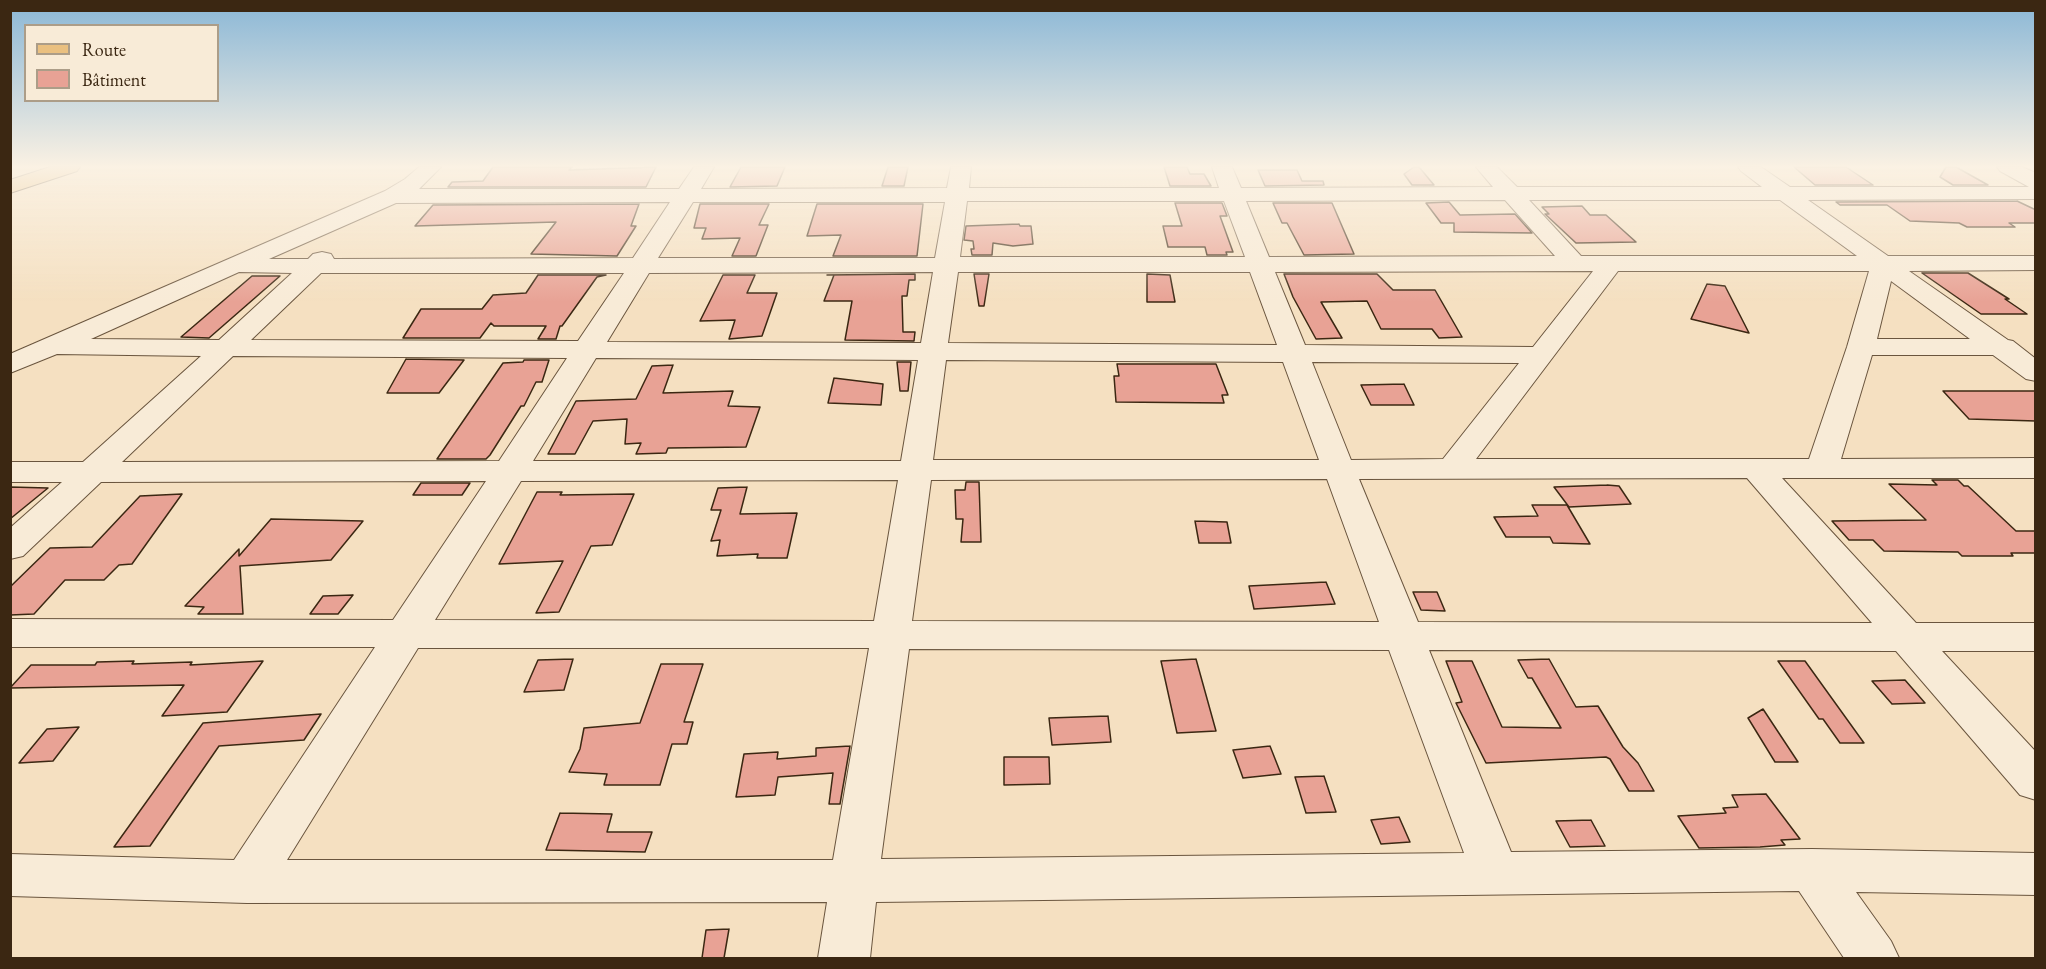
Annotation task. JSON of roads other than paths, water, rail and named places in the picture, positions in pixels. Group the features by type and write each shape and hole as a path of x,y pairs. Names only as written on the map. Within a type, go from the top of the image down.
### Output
{"street":[{"path":"10,364 353,212"},
{"path":"10,548 373,212"},
{"path":"247,882 675,212"},
{"path":"844,958 954,212"},
{"path":"1239,212 1496,874"},
{"path":"1528,212 1574,263"},
{"path":"1812,212 2036,373"},
{"path":"1822,469 1861,347 1883,263"},
{"path":"230,266 2036,263"},
{"path":"1452,469 1611,264"},
{"path":"49,347 1541,355"},
{"path":"1861,347 2036,347"},
{"path":"10,472 2036,468"},
{"path":"1756,469 2036,782"},
{"path":"10,633 2036,637"},
{"path":"10,875 247,882 854,881 1812,870 2036,874"},
{"path":"1812,870 1873,958"}]}
